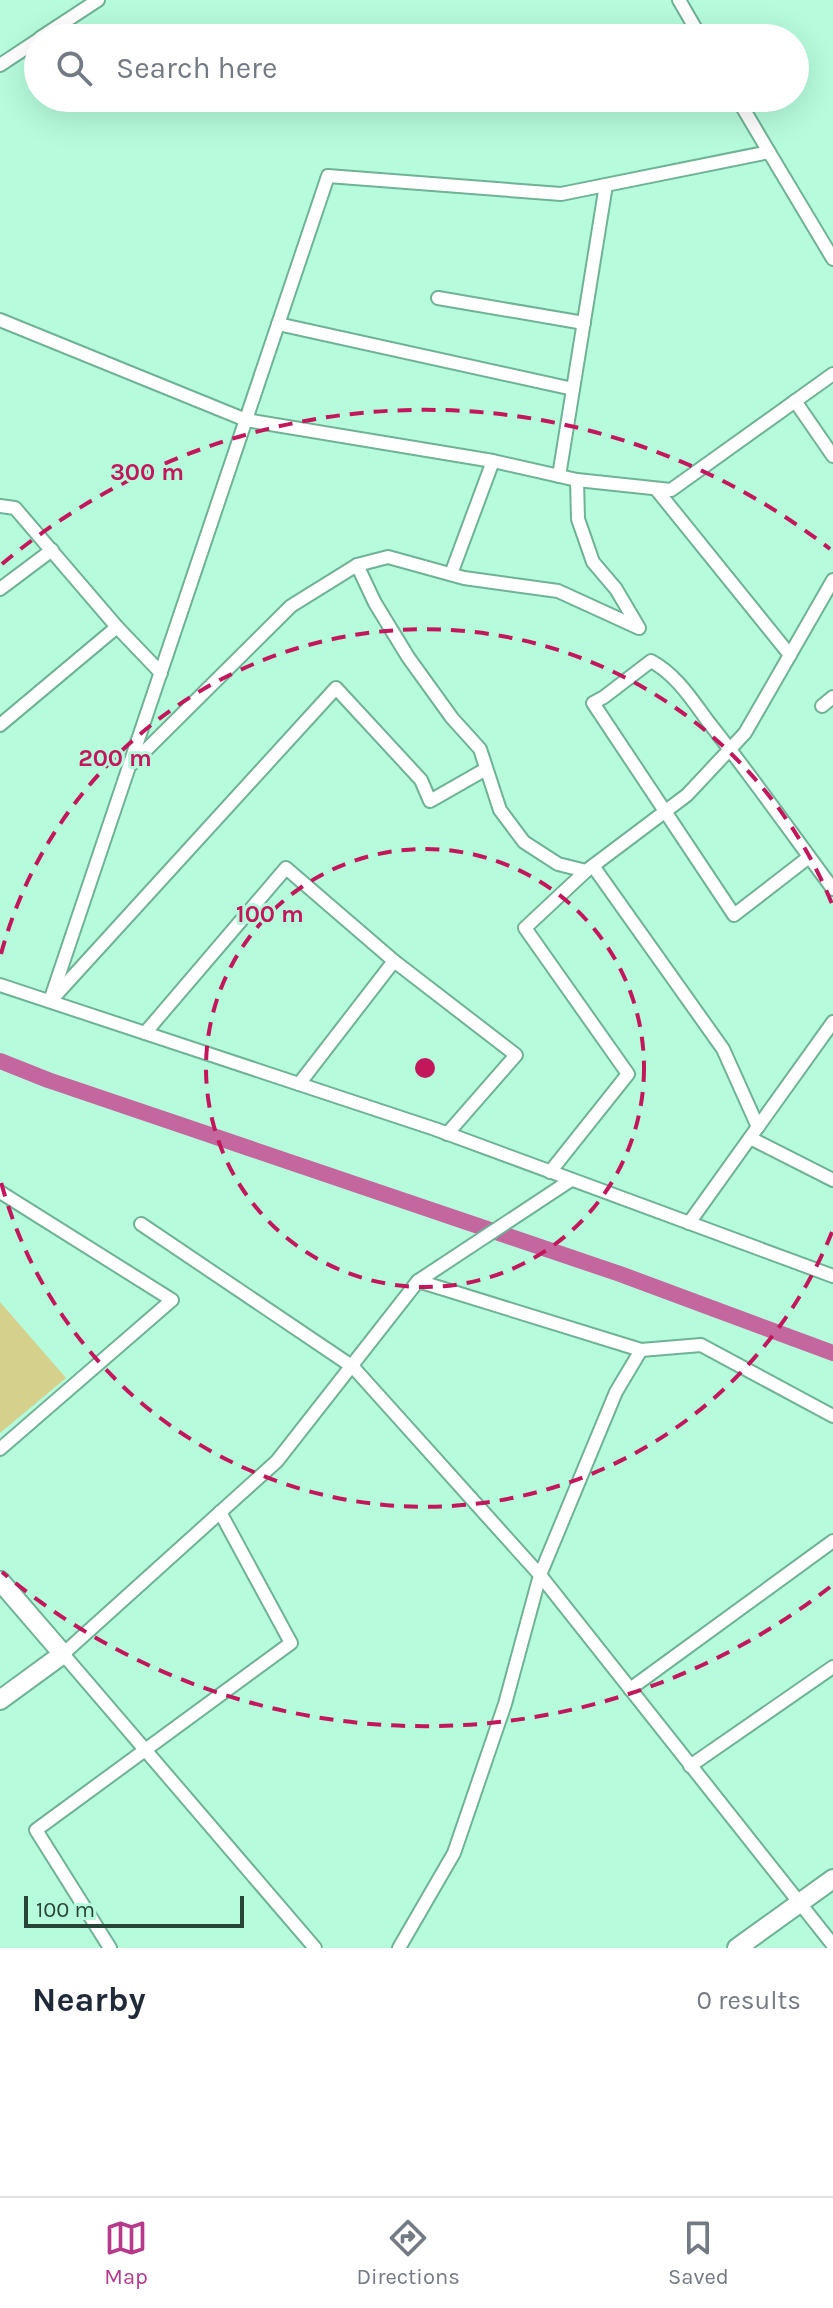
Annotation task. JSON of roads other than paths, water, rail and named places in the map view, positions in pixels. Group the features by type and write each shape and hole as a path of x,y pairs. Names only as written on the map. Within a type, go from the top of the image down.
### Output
{"street":[{"path":"62,24 98,0"},
{"path":"679,0 693,24"},
{"path":"0,65 24,49"},
{"path":"745,112 833,259"},
{"path":"50,1001 328,176 561,194 769,152"},
{"path":"559,476 606,185"},
{"path":"438,298 584,323"},
{"path":"0,320 246,420 493,461 577,480 671,490 833,374"},
{"path":"278,324 573,389"},
{"path":"795,401 833,456"},
{"path":"451,574 493,461"},
{"path":"129,767 291,606 357,565 388,557 451,574 558,591 639,628 616,589 593,562 578,519 577,480"},
{"path":"656,489 790,655"},
{"path":"0,506 15,508 117,627 161,673"},
{"path":"0,589 52,550"},
{"path":"357,565 375,603 408,657 452,718 480,749 500,810 524,842 558,864 589,869 723,1049 758,1127"},
{"path":"550,1172 628,1074 525,928 589,869 687,795 745,733 833,580"},
{"path":"0,725 117,627"},
{"path":"809,857 734,915 593,703 651,661 668,670 730,749 833,889"},
{"path":"50,1001 336,688 421,780 430,801 486,769"},
{"path":"822,706 833,697"},
{"path":"145,1033 286,868 394,961 516,1055 447,1134"},
{"path":"299,1084 394,961"},
{"path":"0,985 447,1134 833,1276"},
{"path":"689,1223 833,1022"},
{"path":"750,1138 833,1180"},
{"path":"0,1700 63,1654 277,1461 418,1281 571,1180"},
{"path":"0,1192 172,1300 0,1449"},
{"path":"141,1224 353,1367 540,1575 833,1945"},
{"path":"418,1281 641,1350 701,1345 833,1416"},
{"path":"399,1948 454,1853 505,1704 540,1575 616,1392 641,1350"},
{"path":"110,1948 36,1830 291,1643 220,1512"},
{"path":"630,1689 833,1541"},
{"path":"0,1581 315,1948"},
{"path":"690,1766 833,1667"},
{"path":"737,1948 833,1879"}],"waterway":[{"path":"0,1061 620,1274 833,1353"}]}
